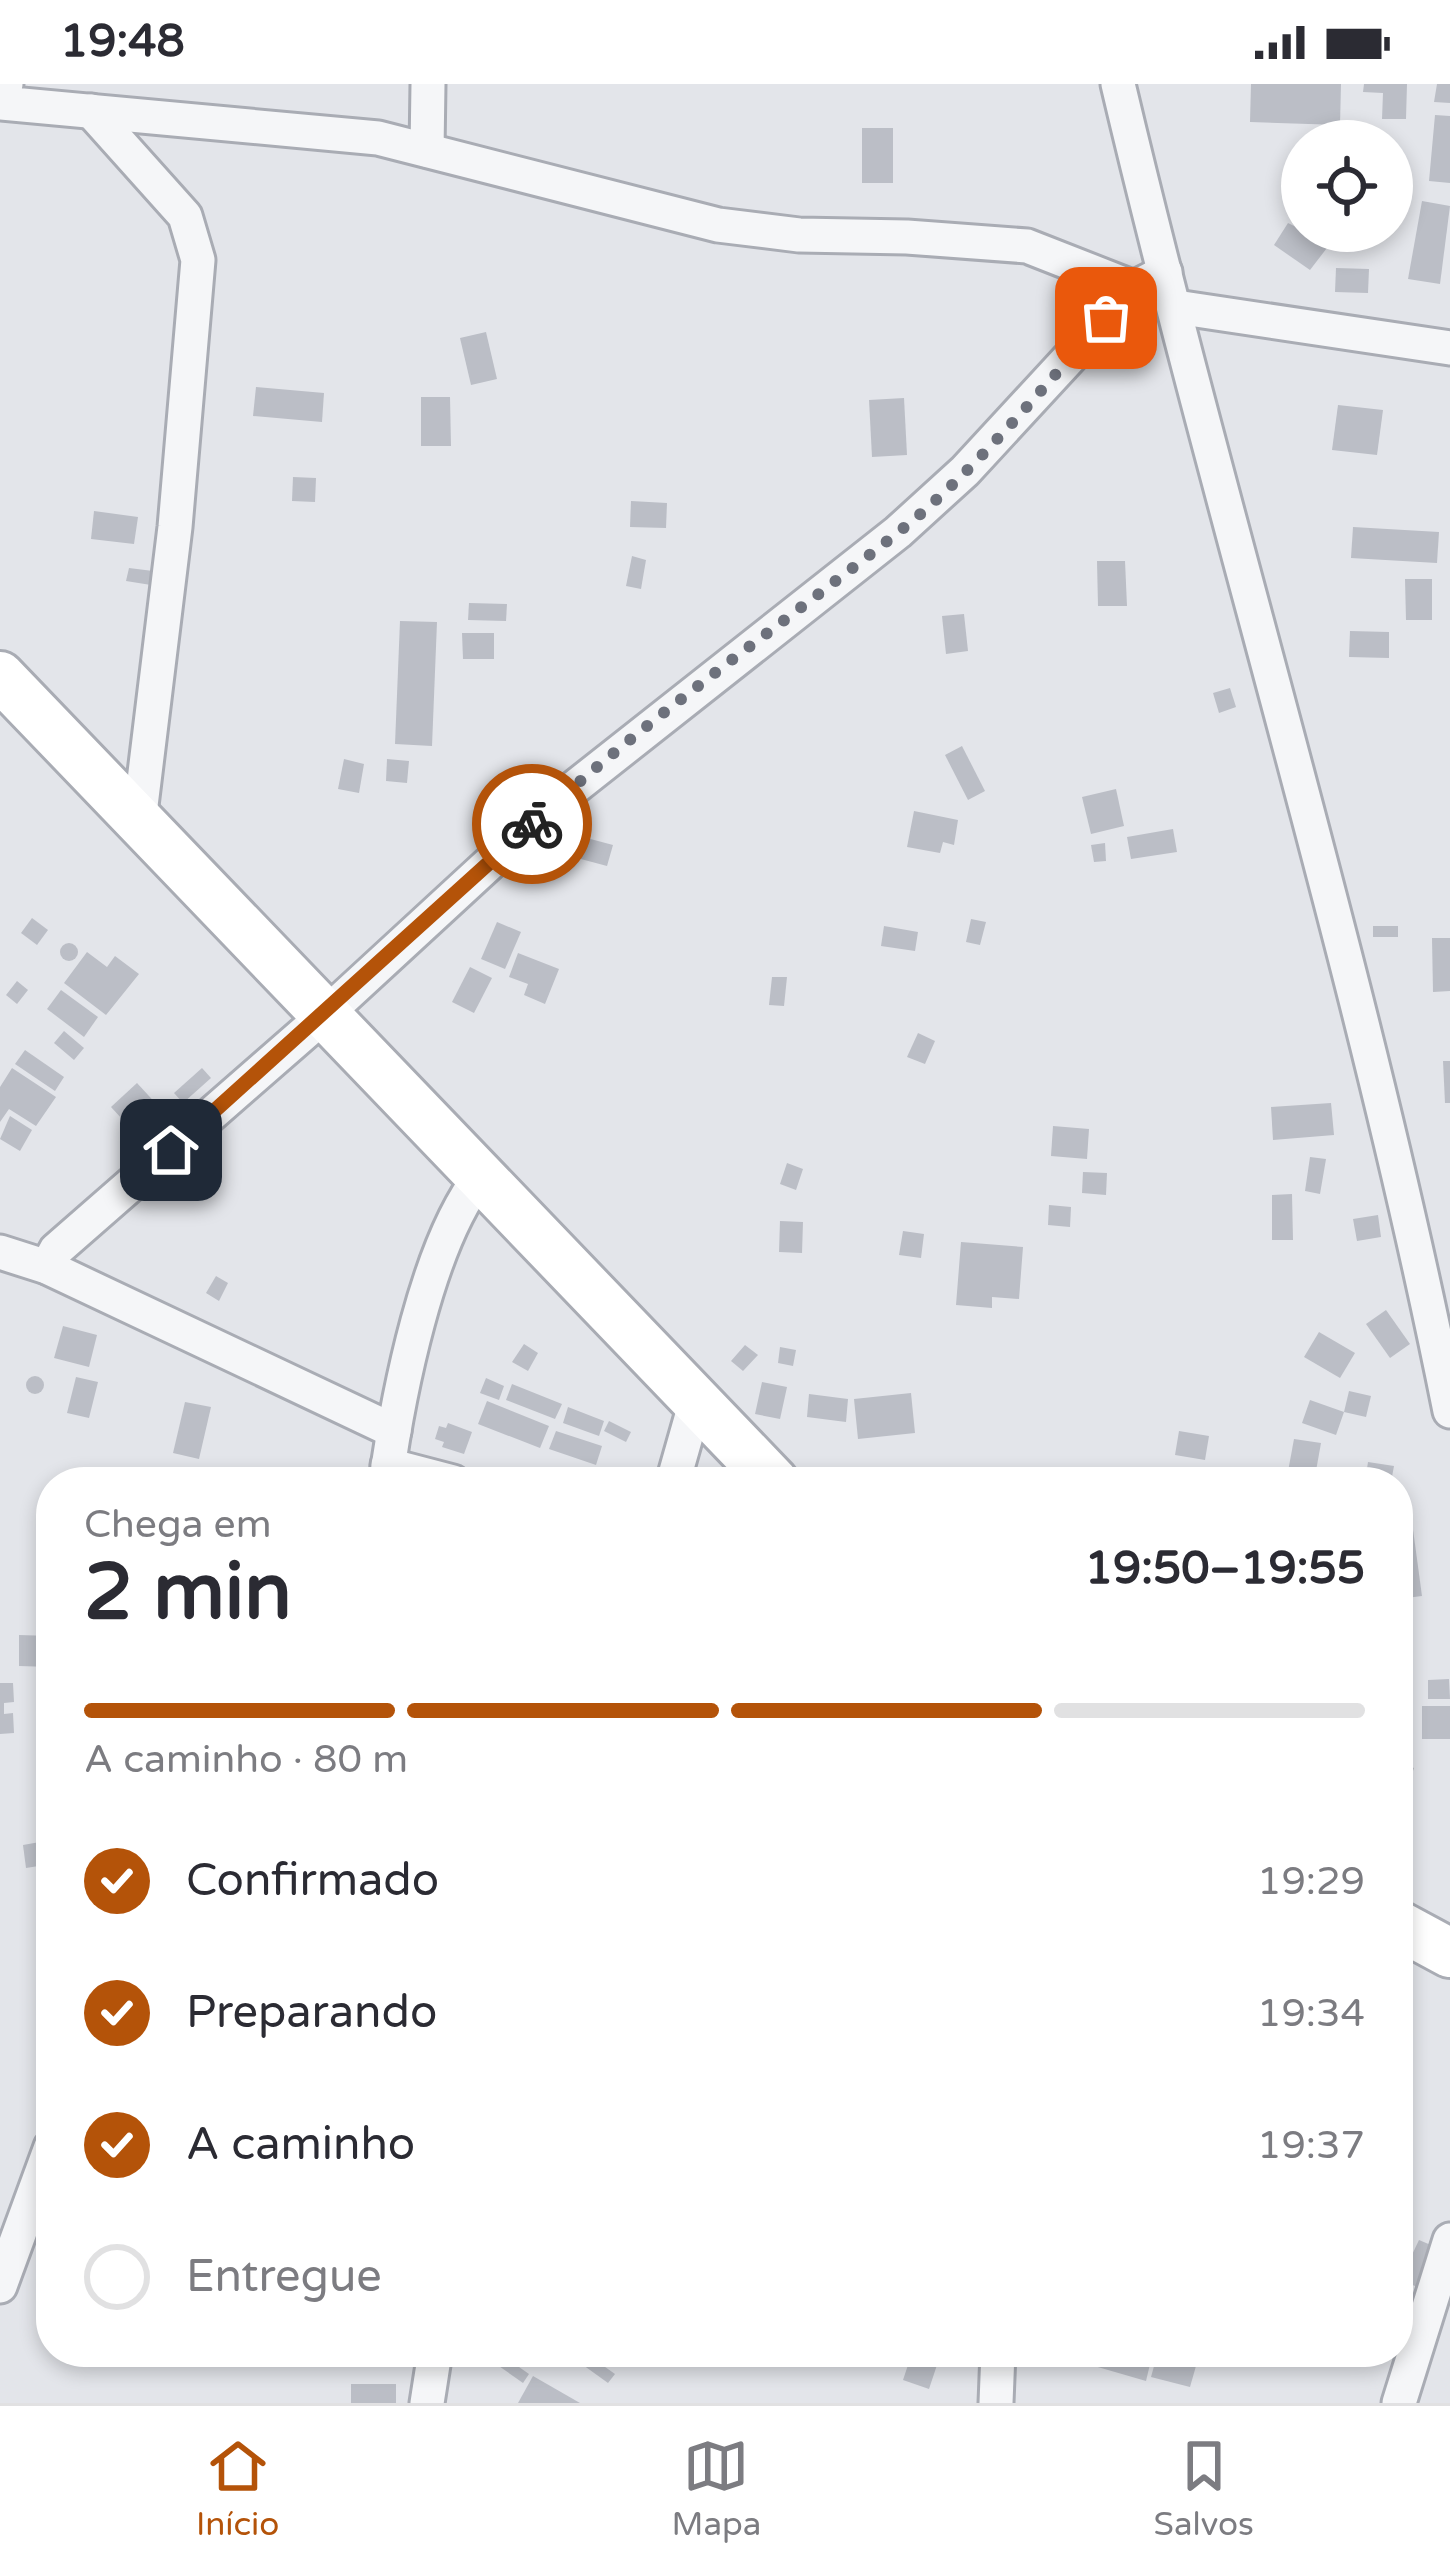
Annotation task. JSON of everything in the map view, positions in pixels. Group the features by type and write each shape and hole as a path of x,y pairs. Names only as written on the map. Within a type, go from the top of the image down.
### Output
{"main road":[{"path":"0,676 760,1467"},
{"path":"1413,1933 1450,1953"}],"street":[{"path":"6,84 1,103 378,139 718,225 800,235 1027,246 1135,288"},
{"path":"427,150 428,84"},
{"path":"1118,84 1406,1204 1450,1411"},
{"path":"91,111 184,216 198,260 175,527 139,822"},
{"path":"47,1267 56,1250 326,1013 556,802 898,532 964,471 1135,288 1166,272"},
{"path":"1176,308 1450,348"},
{"path":"388,1467 424,1306 463,1199 482,1176"},
{"path":"0,1252 47,1267 394,1431"},
{"path":"677,1467 696,1401"},
{"path":"0,2286 36,2188"},
{"path":"1413,2358 1450,2240"},
{"path":"427,2403 433,2367"},
{"path":"995,2403 997,2367"},
{"path":"1399,2403 1410,2367"}],"building":[{"path":"1251,84 1341,84 1340,120 1250,122"},
{"path":"1364,84 1407,84 1406,119 1382,119 1383,93 1363,92"},
{"path":"1437,84 1450,84 1450,103 1434,102"},
{"path":"1435,115 1450,116 1450,183 1429,181"},
{"path":"862,128 893,128 893,183 862,183"},
{"path":"1422,201 1450,206 1440,284 1408,279"},
{"path":"1284,252 1324,252 1310,270"},
{"path":"1336,268 1369,269 1368,293 1335,292"},
{"path":"486,332 497,379 471,385 460,338"},
{"path":"256,387 324,393 322,422 253,416"},
{"path":"421,397 450,397 451,446 421,446"},
{"path":"904,398 907,455 872,457 869,400"},
{"path":"1338,405 1383,410 1377,455 1332,450"},
{"path":"293,477 316,478 315,502 292,501"},
{"path":"631,501 667,503 666,528 630,527"},
{"path":"94,511 138,517 134,544 91,539"},
{"path":"1353,527 1439,532 1437,563 1351,558"},
{"path":"632,556 646,560 641,589 626,586"},
{"path":"1097,561 1125,561 1127,606 1098,606"},
{"path":"129,568 153,571 151,585 126,581"},
{"path":"1405,579 1432,579 1432,620 1406,620"},
{"path":"469,603 507,604 506,621 468,620"},
{"path":"964,614 968,651 946,654 942,616"},
{"path":"400,621 437,622 432,746 395,744"},
{"path":"1350,631 1389,632 1389,658 1349,657"},
{"path":"462,633 494,633 494,659 463,659"},
{"path":"1230,688 1236,707 1219,713 1213,693"},
{"path":"962,746 985,791 968,800 945,755"},
{"path":"344,759 364,764 359,793 338,789"},
{"path":"387,759 409,761 407,783 386,781"},
{"path":"1116,789 1124,826 1091,834 1082,797"},
{"path":"914,811 958,820 954,845 943,842 940,853 907,847"},
{"path":"1173,829 1177,852 1131,859 1127,837"},
{"path":"583,837 613,845 607,866 577,858"},
{"path":"1105,843 1106,861 1094,862 1091,845"},
{"path":"32,918 48,930 37,945 21,933"},
{"path":"971,919 986,922 980,945 966,942"},
{"path":"497,922 521,932 505,969 481,959"},
{"path":"884,926 918,932 915,951 881,946"},
{"path":"1373,926 1398,926 1398,937 1373,937"},
{"path":"1432,938 1450,938 1450,991 1433,992"},
{"path":"69,943 78,952 69,961 60,952"},
{"path":"87,952 107,967 115,956 139,974 106,1015 64,983"},
{"path":"518,953 559,969 545,1004 524,995 528,984 509,977"},
{"path":"470,967 492,978 474,1013 452,1002"},
{"path":"772,977 787,977 784,1006 769,1005"},
{"path":"17,981 28,990 17,1004 6,995"},
{"path":"61,990 98,1017 84,1037 47,1009"},
{"path":"64,1031 84,1048 74,1060 54,1043"},
{"path":"918,1033 935,1041 925,1064 907,1057"},
{"path":"25,1050 64,1077 55,1091 15,1064"},
{"path":"1443,1061 1450,1061 1450,1103 1445,1103"},
{"path":"12,1068 56,1097 36,1126 9,1109 0,1122 0,1087"},
{"path":"202,1068 211,1078 183,1103 174,1093"},
{"path":"137,1083 171,1120 145,1144 111,1107"},
{"path":"1331,1103 1334,1135 1273,1140 1271,1107"},
{"path":"10,1116 32,1130 20,1151 0,1139"},
{"path":"1053,1126 1089,1129 1087,1159 1051,1156"},
{"path":"1310,1157 1326,1159 1320,1194 1305,1191"},
{"path":"787,1163 803,1169 796,1190 780,1184"},
{"path":"1083,1172 1107,1173 1106,1195 1082,1193"},
{"path":"1292,1194 1293,1240 1272,1240 1272,1195"},
{"path":"1049,1205 1071,1207 1070,1227 1048,1225"},
{"path":"1378,1215 1381,1237 1357,1241 1353,1219"},
{"path":"780,1221 803,1222 802,1253 779,1252"},
{"path":"903,1231 924,1234 921,1258 899,1255"},
{"path":"961,1242 1023,1247 1019,1299 992,1297 992,1308 956,1305"},
{"path":"216,1276 228,1283 219,1301 206,1293"},
{"path":"1386,1310 1410,1344 1390,1358 1366,1324"},
{"path":"63,1326 97,1335 89,1367 54,1358"},
{"path":"1319,1332 1355,1353 1340,1378 1304,1357"},
{"path":"524,1344 538,1353 528,1371 512,1362"},
{"path":"745,1345 758,1355 743,1371 731,1361"},
{"path":"780,1347 796,1350 793,1366 778,1363"},
{"path":"35,1376 44,1385 35,1394 26,1385"},
{"path":"76,1377 98,1382 89,1418 67,1413"},
{"path":"486,1378 504,1386 499,1400 480,1393"},
{"path":"762,1382 787,1387 780,1419 755,1414"},
{"path":"512,1384 562,1404 555,1419 506,1400"},
{"path":"1349,1391 1371,1396 1366,1417 1344,1412"},
{"path":"911,1393 915,1433 858,1439 854,1399"},
{"path":"809,1394 848,1399 846,1422 807,1417"},
{"path":"1310,1400 1344,1412 1336,1435 1302,1423"},
{"path":"487,1401 549,1426 540,1448 478,1424"},
{"path":"185,1402 211,1407 199,1459 173,1453"},
{"path":"568,1407 604,1421 599,1436 563,1423"},
{"path":"609,1421 631,1432 626,1442 604,1431"},
{"path":"448,1423 472,1432 464,1454 442,1447 444,1442 435,1439 439,1426 446,1428"},
{"path":"556,1431 602,1446 596,1465 549,1449"},
{"path":"1179,1431 1209,1436 1205,1460 1175,1455"},
{"path":"1294,1439 1321,1443 1317,1467 1289,1467"},
{"path":"1413,1529 1422,1596 1413,1597"},
{"path":"19,1635 36,1636 36,1667 19,1666"},
{"path":"1449,1679 1450,1699 1428,1699 1428,1680"},
{"path":"0,1683 13,1683 14,1702 4,1703 4,1714 13,1713 14,1733 0,1734"},
{"path":"1422,1706 1450,1706 1450,1739 1422,1739"},
{"path":"36,1843 36,1866 26,1868 23,1845"},
{"path":"1419,2240 1438,2248 1420,2288 1413,2285 1413,2253"},
{"path":"500,2367 519,2367 529,2374 523,2383"},
{"path":"586,2367 605,2367 615,2374 608,2383"},
{"path":"907,2367 936,2367 929,2389 903,2380"},
{"path":"1098,2367 1149,2367 1146,2381"},
{"path":"1154,2367 1196,2367 1190,2387 1151,2377"},
{"path":"533,2376 580,2403 518,2403"},
{"path":"351,2384 396,2384 396,2403 351,2403"}],"way so far":[{"path":"532,824 898,532 964,471 1106,318"}],"route":[{"path":"171,1150 532,824"}]}
